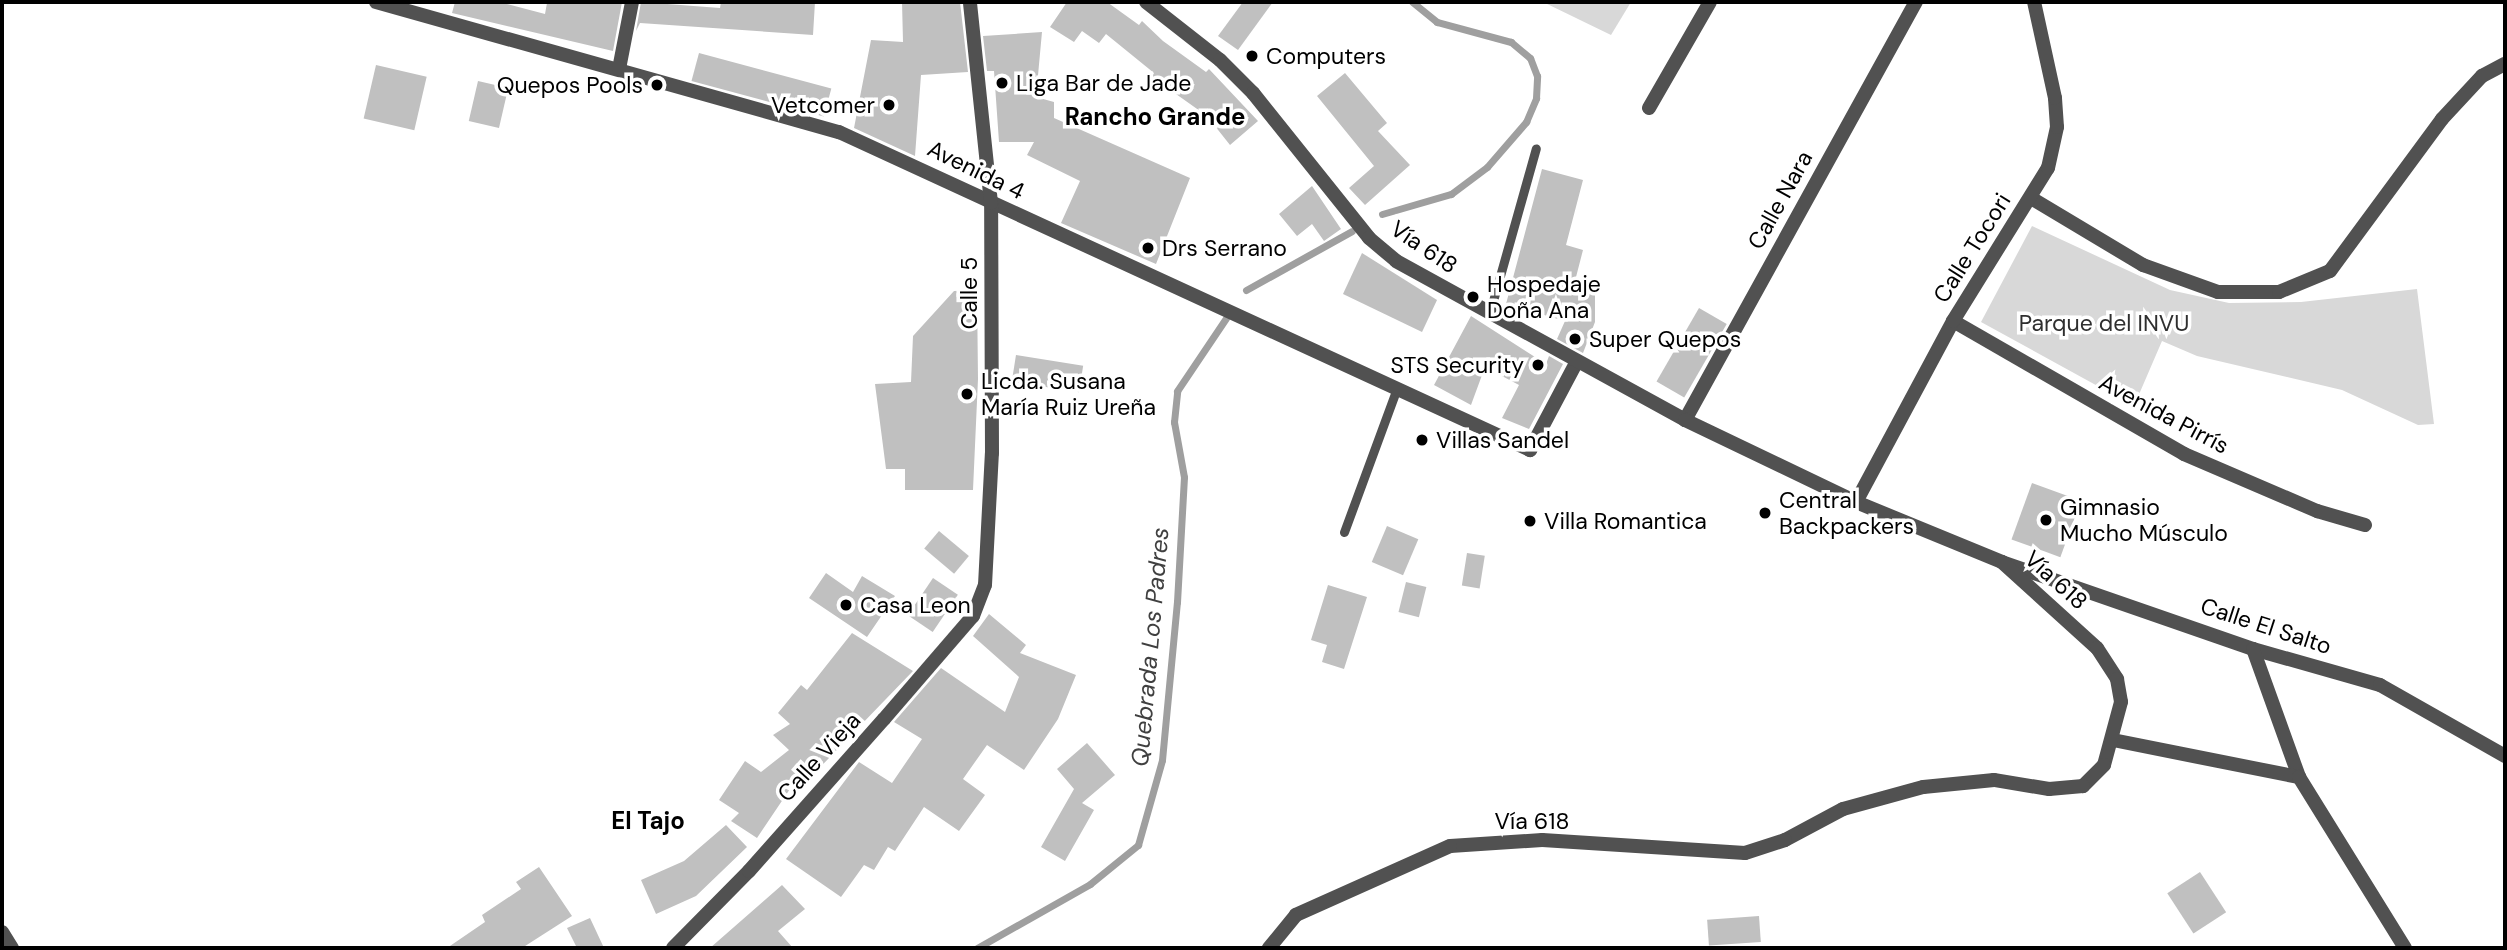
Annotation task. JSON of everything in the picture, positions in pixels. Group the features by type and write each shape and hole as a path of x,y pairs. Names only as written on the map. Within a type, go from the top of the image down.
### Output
{"street":[{"name":"Avenida 4","path":"376,2 839,132 1396,391 1530,450 1576,363"},
{"path":"618,69 632,2"},
{"name":"Calle 5","path":"970,2 991,203 992,453 985,585"},
{"name":"Vía 618","path":"1146,2 1220,60 1253,93 1369,238 1396,261 1576,363 1685,420 1856,502 2002,562 2097,648 2118,679 2121,702 2113,740 2104,765 2083,786 2049,789 1994,779 1923,787 1843,809 1785,840 1745,853 1542,840 1450,846 1296,915 1269,948"},
{"path":"1649,108 1710,2"},
{"name":"Calle Nara","path":"1685,420 1916,2"},
{"name":"Calle Tocori","path":"1856,502 1953,321 2048,168 2057,127 2034,2"},
{"path":"2031,198 2143,265 2218,292 2279,292 2330,271 2442,119 2482,76 2505,64"},
{"name":"Avenida Pirrís","path":"1953,321 2184,454 2317,511 2365,525"},
{"name":"Calle El Salto","path":"2002,562 2253,649 2381,685 2505,755"},
{"name":"Calle Vieja","path":"673,948 749,870 973,616 985,585"},
{"path":"2253,649 2299,777 2405,948"},
{"path":"2113,740 2299,777"},
{"path":"2,932 12,948"}],"lane":[{"path":"1489,315 1536,148"},
{"path":"1344,532 1396,391"}],"green space":[{"path":"1543,2 1631,2 1611,35"},
{"name":"Parque del INVU","path":"2032,226 2170,290 2229,303 2301,302 2417,289 2434,424 2418,425 2342,390 2197,356 2162,341 2134,406 1981,322"}],"building":[{"path":"455,2 499,2 545,14 547,3 622,2 613,51 452,13"},
{"path":"641,2 720,8 721,2 815,2 813,35 640,23 636,31"},
{"name":"Vetcomer","path":"902,2 960,2 968,72 921,75 915,156 854,128 871,40 903,42"},
{"path":"1067,2 1107,2 1139,25 1142,21 1163,41 1206,72 1209,69 1258,121 1230,145 1207,116 1152,77 1154,73 1106,34 1099,43 1082,31 1074,42 1050,27"},
{"path":"1243,2 1273,2 1238,50 1218,36"},
{"path":"1042,32 1036,97 1054,102 1054,118 1190,178 1156,264 1061,223 1080,181 1027,155 1034,142 999,142 994,71 987,71 983,36"},
{"path":"699,53 831,88 824,116 691,81"},
{"path":"376,65 427,77 414,130 364,119"},
{"path":"1345,73 1387,123 1378,131 1410,165 1365,205 1349,188 1374,166 1317,96"},
{"path":"478,81 508,88 499,128 469,121"},
{"path":"1542,169 1583,180 1566,245 1583,250 1575,281 1595,281 1595,322 1583,353 1557,339 1565,321 1506,304"},
{"path":"1312,186 1341,229 1324,241 1312,224 1297,236 1279,214"},
{"path":"1362,253 1437,300 1422,332 1343,294"},
{"path":"977,290 978,379 973,490 905,490 905,469 886,469 875,384 911,382 913,336 954,291"},
{"path":"1699,308 1727,324 1684,398 1656,382"},
{"path":"1471,316 1546,364 1549,356 1563,364 1529,429 1502,418 1519,385 1485,367 1471,405 1434,385"},
{"path":"1016,355 1083,366 1079,392 1012,382"},
{"name":"Gimnasio Mucho Músculo","path":"2032,483 2081,501 2060,557 2011,539"},
{"path":"1387,526 1418,539 1403,575 1372,562"},
{"path":"939,531 969,556 954,574 924,549"},
{"path":"1467,553 1485,556 1480,588 1462,586"},
{"name":"Casa Leon","path":"826,573 853,592 862,576 895,596 867,637 809,598"},
{"path":"933,578 958,595 933,632 908,615"},
{"path":"1406,582 1426,587 1419,617 1399,612"},
{"path":"1328,585 1367,597 1344,669 1322,662 1327,645 1311,640"},
{"path":"989,614 1026,645 1020,653 1076,675 1058,719 1024,770 987,745 963,779 985,795 959,831 924,807 895,851 888,847 874,870 864,865 841,897 786,859 859,762 892,783 922,739 894,722 941,668 1005,712 1019,677 973,636"},
{"path":"852,633 913,671 802,786 796,780 757,838 731,821 739,813 719,800 745,761 761,772 789,750 773,735 790,724 778,713 801,685 807,690"},
{"path":"1087,743 1115,775 1082,803 1094,810 1065,861 1041,847 1074,789 1057,769"},
{"path":"726,825 747,847 696,896 656,914 641,880 684,861"},
{"path":"539,867 572,916 522,948 447,948 485,922 482,915 521,889 516,882"},
{"path":"2200,872 2226,912 2193,933 2167,893"},
{"path":"782,885 805,909 778,931 793,948 710,948"},
{"path":"1759,916 1761,942 1709,946 1707,920"},
{"path":"590,918 604,948 577,948 567,928"}],"waterway":[{"name":"Quebrada Los Padres","path":"1382,214 1451,194 1487,167 1526,122 1536,98 1537,76 1530,58 1511,42 1437,22 1412,2"},
{"name":"Quebrada Los Padres","path":"1246,290 1352,231"},
{"name":"Quebrada Los Padres","path":"977,948 1090,884 1138,845 1162,760 1177,602 1184,477 1174,422 1177,391 1226,318"}],"place":[{"name":"Computers","path":"1252,56"},
{"name":"Liga Bar de Jade","path":"1002,83"},
{"name":"Quepos Pools","path":"657,85"},
{"name":"Vetcomer","path":"889,105"},
{"name":"Drs Serrano","path":"1148,248"},
{"name":"Hospedaje Doña Ana","path":"1473,297"},
{"name":"Super Quepos","path":"1575,339"},
{"name":"STS Security","path":"1538,365"},
{"name":"Licda. Susana María Ruiz Ureña","path":"967,394"},
{"name":"Villas Sandel","path":"1422,440"},
{"name":"Central Backpackers","path":"1765,513"},
{"name":"Gimnasio Mucho Músculo","path":"2046,520"},
{"name":"Villa Romantica","path":"1530,521"},
{"name":"Casa Leon","path":"846,605"}],"district":[{"name":"Rancho Grande","path":"1155,117"},
{"name":"El Tajo","path":"648,821"}]}
